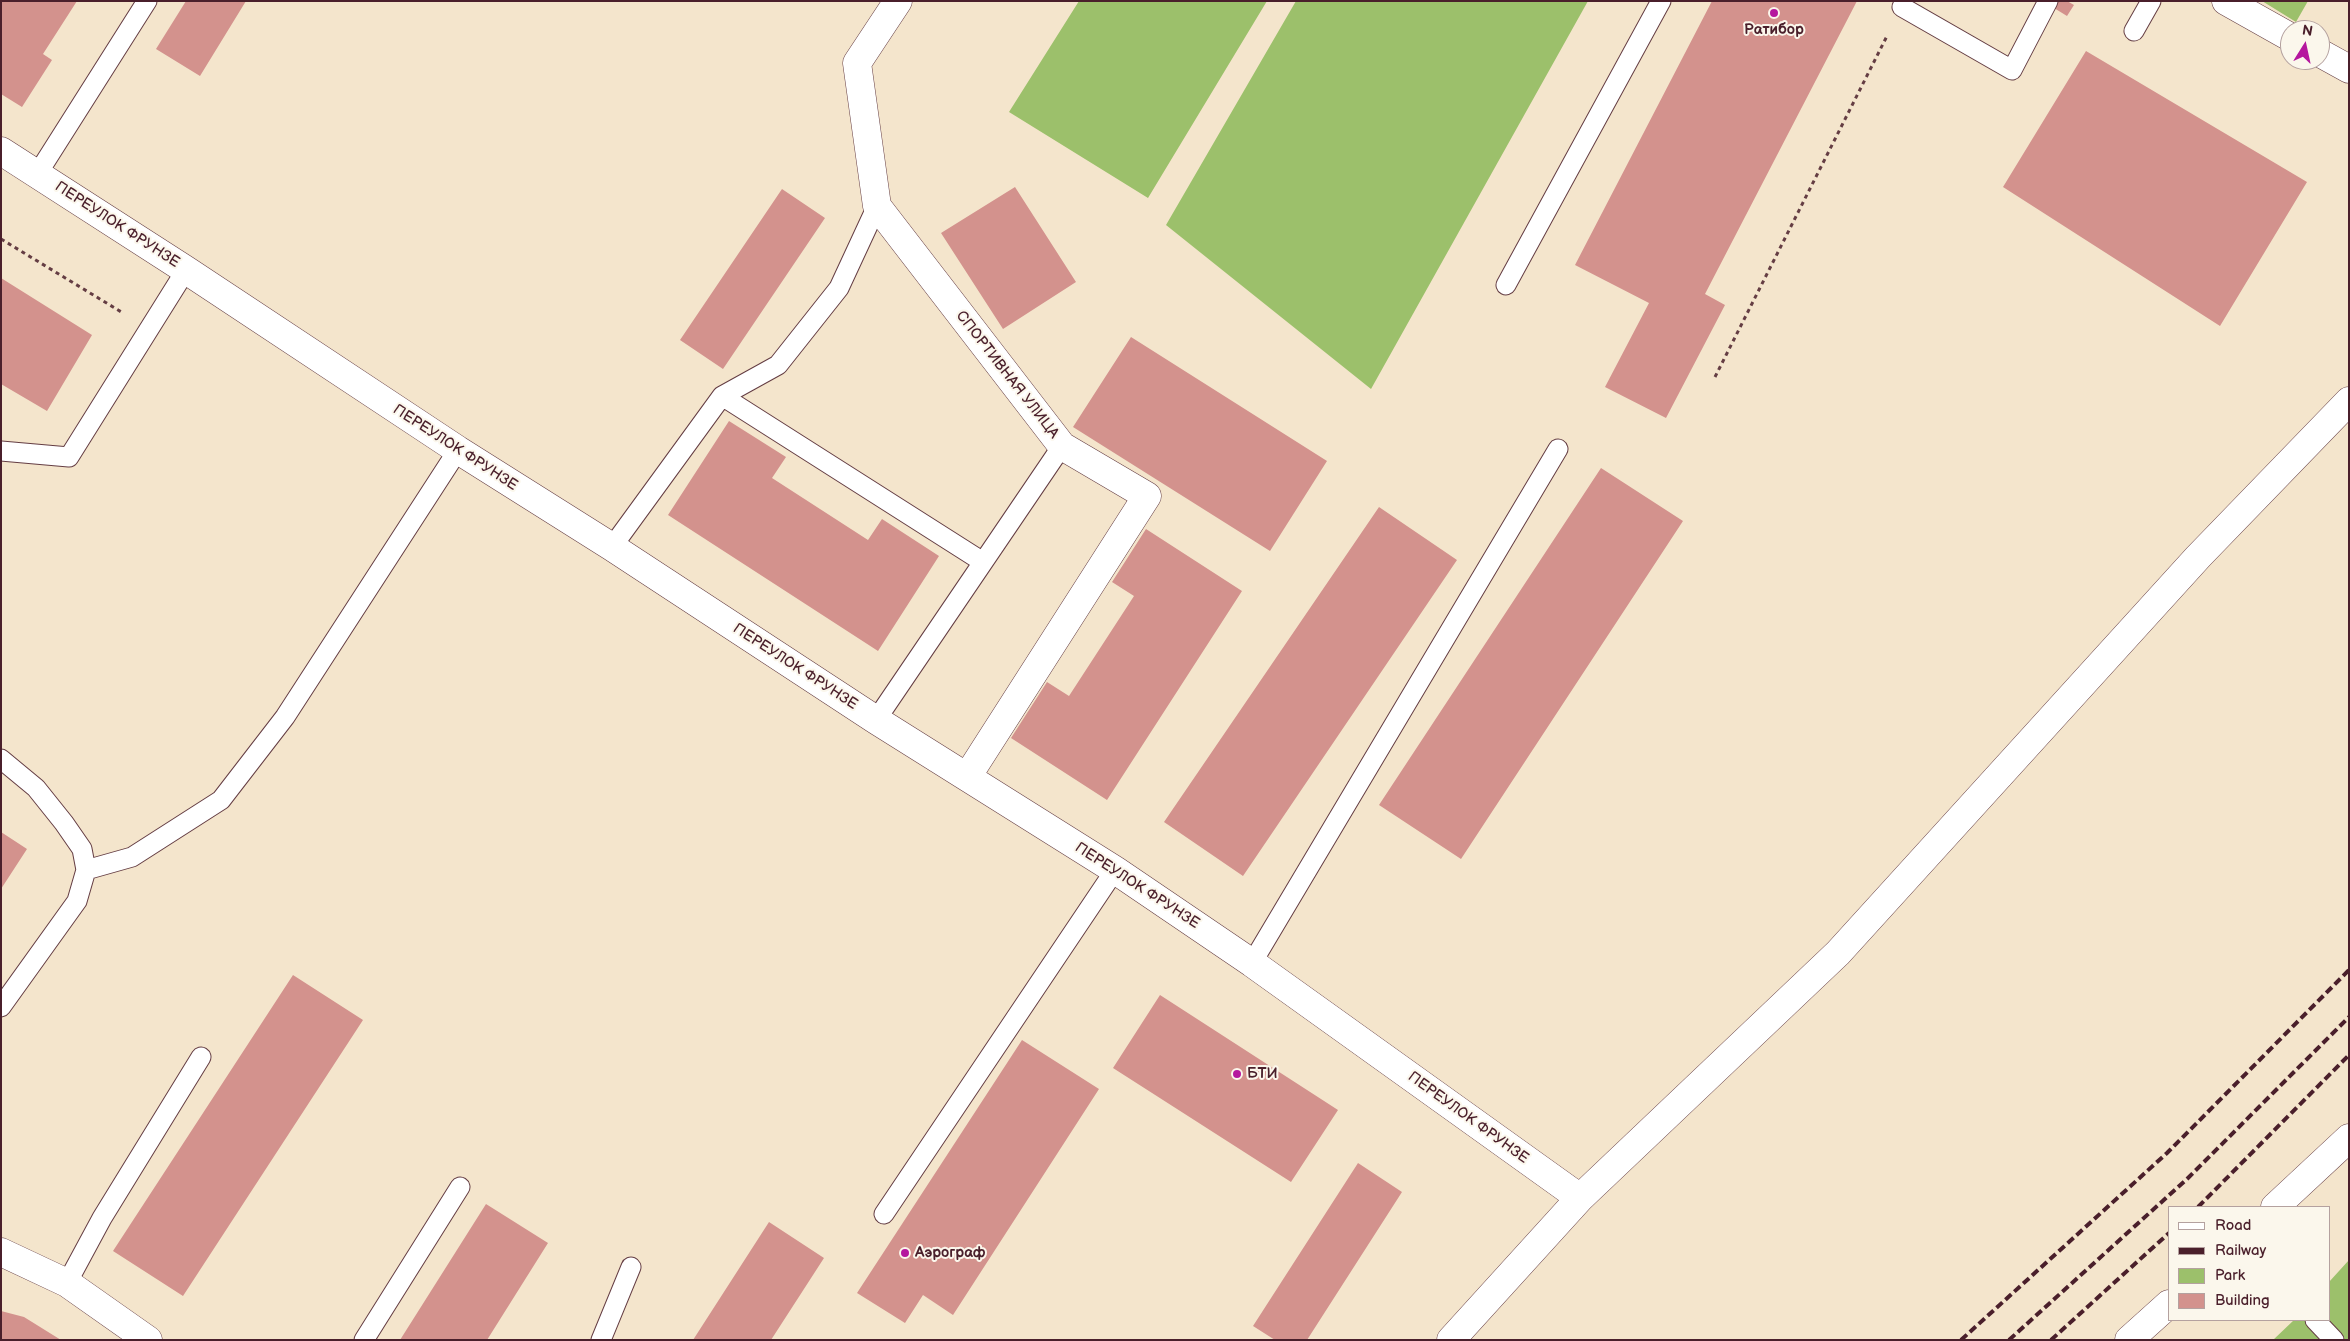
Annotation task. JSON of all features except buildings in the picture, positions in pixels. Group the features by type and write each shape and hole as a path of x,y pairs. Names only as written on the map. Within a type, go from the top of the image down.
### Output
{"street":[{"name":"СПОРТИВНАЯ УЛИЦА","path":"898,1 857,63 877,206 1062,446 1147,496 967,777"},
{"path":"2226,1 2280,31"},
{"path":"2330,59 2349,69"},
{"name":"ПЕРЕУЛОК ФРУНЗЕ","path":"1,151 38,173 458,450 612,547 876,720 1115,870 1252,963 1580,1198"},
{"path":"1451,1340 1580,1198 1838,953 2192,564 2349,401"},
{"path":"2276,1206 2349,1138"},
{"path":"1,1252 67,1283 148,1340"},
{"path":"2129,1340 2168,1305"}],"lane":[{"path":"38,173 147,1"},
{"path":"1506,285 1661,1"},
{"path":"1902,7 2012,70 2048,1"},
{"path":"2134,31 2151,1"},
{"path":"612,547 722,396 778,365 839,288 877,206"},
{"path":"1,451 69,456 186,270"},
{"path":"722,396 983,562"},
{"path":"876,720 1062,446"},
{"path":"1252,963 1558,449"},
{"path":"86,870 132,858 220,800 285,717 458,450"},
{"path":"1,759 36,788 64,822 82,849 86,870 77,900 1,1007"},
{"path":"884,1214 1115,870"},
{"path":"67,1283 102,1218 201,1056"},
{"path":"364,1340 460,1187"},
{"path":"601,1340 631,1267"},
{"path":"2316,1321 2334,1340"}],"path":[{"path":"1715,377 1902,7"},
{"path":"1,239 149,329"}],"green space":[{"path":"1079,1 1267,1 1148,198 1009,112"},
{"path":"1296,1 1588,1 1371,389 1166,225"},
{"path":"2262,1 2308,1 2297,20 2293,20"},
{"path":"2349,1260 2349,1340 2273,1340 2293,1321 2330,1321 2330,1281"}],"railway":[{"path":"1961,1340 2167,1153 2349,970"},
{"path":"2009,1340 2187,1179 2349,1017"},
{"path":"2199,1206 2349,1055"},
{"path":"2051,1340 2168,1234"}],"place":[{"name":"Ратибор","path":"1774,13"},
{"name":"БТИ","path":"1237,1074"},
{"name":"Аэрограф","path":"905,1253"}]}
